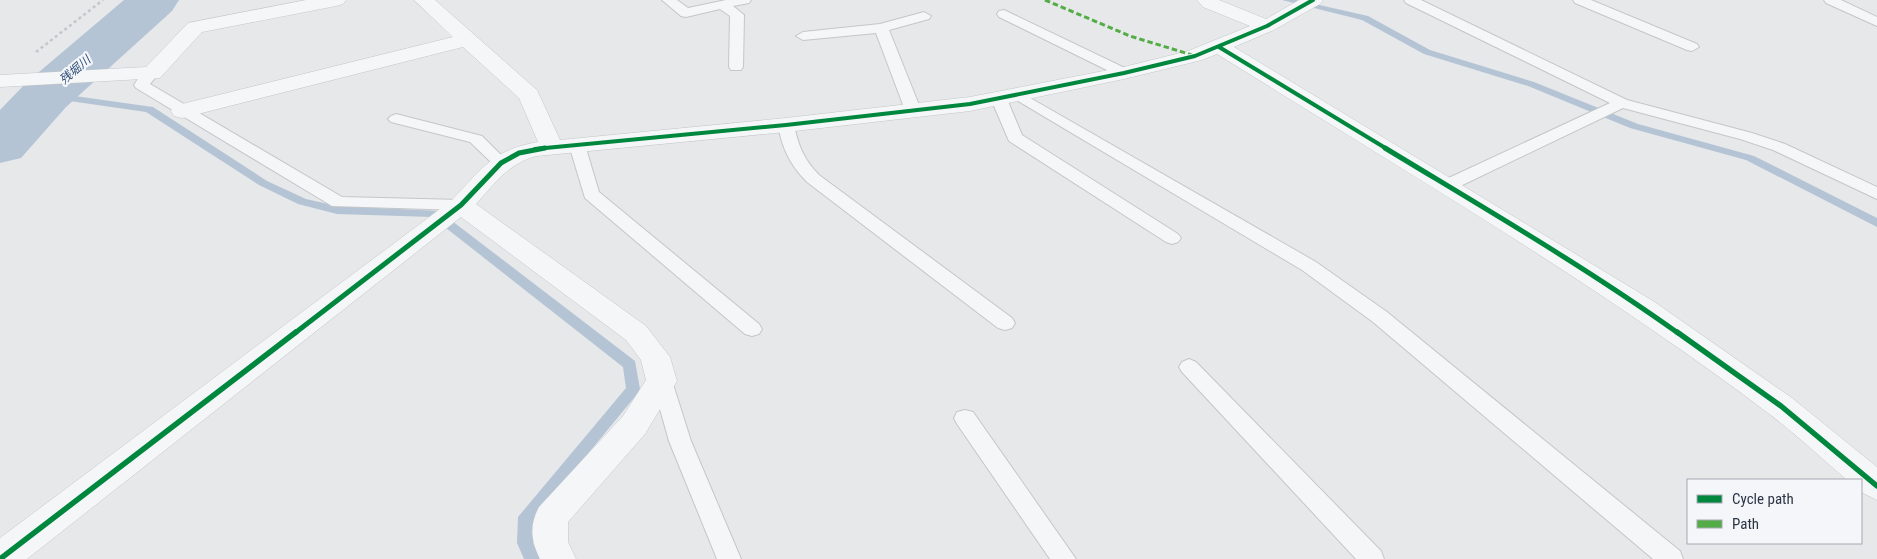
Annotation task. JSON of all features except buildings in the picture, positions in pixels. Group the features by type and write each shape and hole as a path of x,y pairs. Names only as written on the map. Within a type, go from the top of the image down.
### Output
{"street":[{"path":"4,81 152,73 195,27 336,0"},
{"path":"424,0 529,95 552,147"},
{"path":"1207,0 1210,4 1267,26"},
{"path":"0,559 445,217 501,163 519,154 552,147 786,125 970,104 1008,97 1124,74 1195,56 1267,26 1308,3"},
{"path":"182,111 469,39"},
{"path":"1219,47 1644,308 1781,406 1877,486"},
{"path":"445,217 636,333 655,357 662,381 634,424 551,517 550,542 558,559"}],"lane":[{"path":"669,0 686,13 744,0"},
{"path":"1411,0 1622,102 1709,125 1779,147 1877,194"},
{"path":"1580,0 1692,47"},
{"path":"1831,0 1877,22"},
{"path":"723,5 737,15 736,67"},
{"path":"1004,14 1124,74"},
{"path":"803,36 881,28 924,16"},
{"path":"881,28 913,110"},
{"path":"152,73 141,85 338,202 445,217"},
{"path":"1008,97 1015,138 1172,238"},
{"path":"1008,97 1309,266 1342,288 1380,317 1671,559"},
{"path":"1446,186 1622,102"},
{"path":"396,119 476,139 501,163"},
{"path":"786,125 791,152 801,168 820,185 1005,323"},
{"path":"577,145 591,194 752,330"},
{"path":"1189,367 1372,559"},
{"path":"662,381 680,441 729,559"},
{"path":"965,418 1064,559"}],"path":[{"path":"4,81 54,36 103,0"}],"waterway":[{"name":"残堀川","path":"0,145 46,95 154,0"},
{"path":"1286,0 1365,18 1427,52 1531,84 1634,126 1750,158 1877,223"},
{"path":"46,95 149,109 263,183 302,202 337,210 435,214 630,365 633,389 526,517 525,543 532,559"}],"marked path":[{"path":"1045,0 1130,36 1192,55"}],"cycle path":[{"path":"0,559 428,231 461,205 501,163 519,153 537,149 786,125 970,104 1124,73 1195,56 1267,26 1313,0"},
{"path":"1219,47 1547,247 1643,308 1781,406 1877,486"}]}
